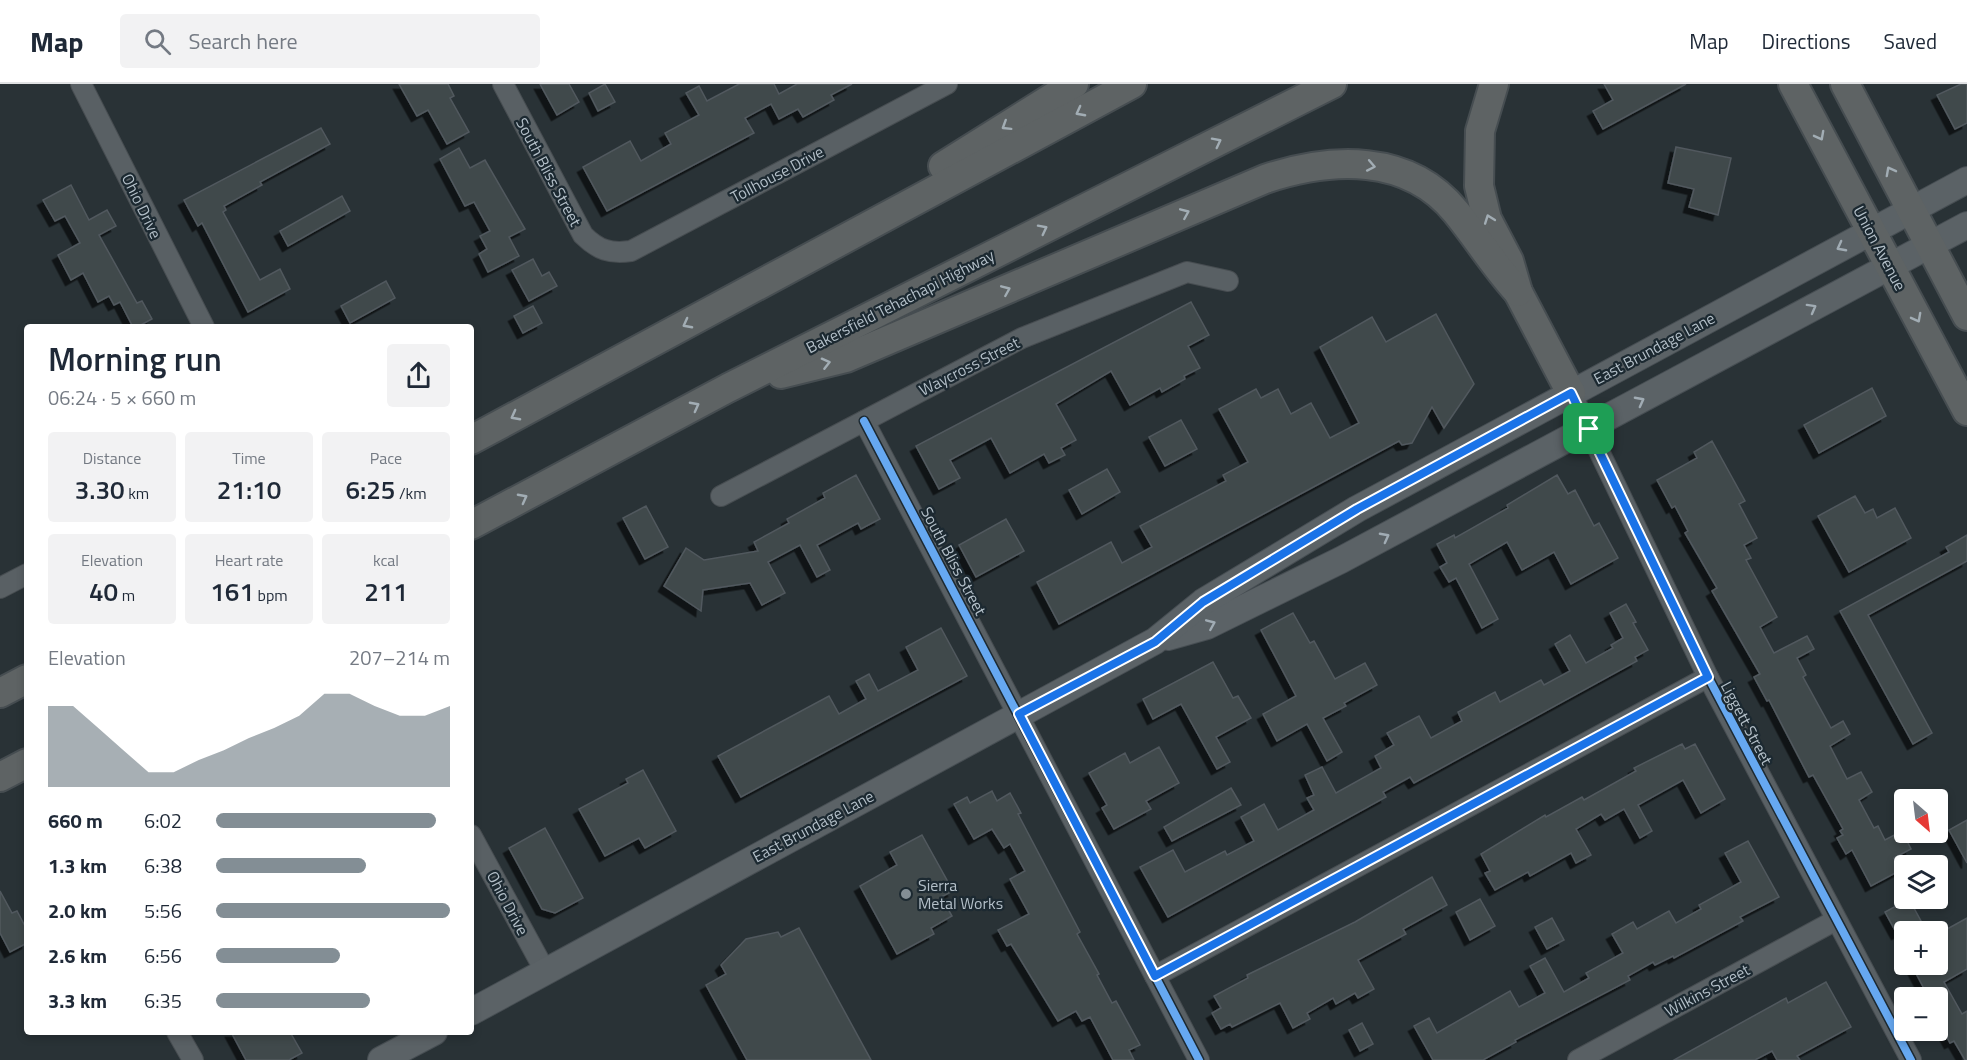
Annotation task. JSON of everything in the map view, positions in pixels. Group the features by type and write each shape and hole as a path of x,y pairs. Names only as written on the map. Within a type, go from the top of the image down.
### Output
{"highway":[{"path":"724,304 1074,84"},
{"path":"474,438 1132,84"},
{"name":"Bakersfield Tehachapi Highway","path":"474,523 728,388 1332,84"},
{"path":"1494,84 1480,130 1479,186 1488,219 1509,261 1518,292 1571,393"},
{"name":"Union Avenue","path":"1793,84 1967,411"},
{"path":"1845,84 1967,316"},
{"path":"728,388 846,358 1265,179 1333,162 1366,164 1391,170 1432,190 1456,212 1494,266 1518,292"},
{"path":"0,693 24,681"},
{"path":"0,777 24,765"}],"main road":[{"name":"East Brundage Lane","path":"1155,642 1203,602 1347,515 1967,180"},
{"name":"East Brundage Lane","path":"474,1010 1155,642 1207,626 1351,555 1967,225"},
{"path":"381,1060 428,1035"}],"street":[{"name":"Ohio Drive","path":"81,84 202,324"},
{"name":"South Bliss Street","path":"503,84 583,235 594,246 605,251"},
{"name":"Tollhouse Drive","path":"605,251 631,251 947,84"},
{"name":"Waycross Street","path":"721,496 1022,338 1187,272 1228,281"},
{"name":"Liggett Street","path":"1571,393 1708,677 1911,1060"},
{"name":"South Bliss Street","path":"864,421 1199,1060"},
{"path":"0,588 24,576"},
{"path":"1155,976 1708,677"},
{"name":"Ohio Drive","path":"474,841 544,971"},
{"name":"Wilkins Street","path":"1578,1060 1836,920"},
{"path":"179,1035 193,1060"}],"building":[{"path":"399,84 448,84 454,96 450,98 469,132 447,144 428,110 417,116"},
{"path":"540,84 569,84 579,102 557,115"},
{"path":"605,84 615,102 598,111 589,93"},
{"path":"739,84 774,84 779,94 797,84 852,84 831,95 834,100 803,117 798,109 779,119 771,104 745,118 754,133 607,211 583,167 630,141 641,161 671,144 665,133 699,115 686,93 699,86 707,101"},
{"path":"1604,84 1686,84 1603,129 1593,111 1613,100"},
{"path":"1961,84 1967,84 1967,123 1955,129 1937,95"},
{"path":"321,128 330,144 260,182 262,185 224,206 226,210 223,212 260,280 280,269 290,289 248,312 202,223 198,226 184,200"},
{"path":"1676,147 1731,158 1718,215 1689,207 1694,189 1668,183"},
{"path":"459,148 470,168 485,160 525,229 509,237 519,256 488,272 479,254 487,249 480,236 490,231 474,202 465,206 440,159"},
{"path":"71,185 89,220 107,210 116,226 99,235 137,303 142,301 152,319 143,324 131,324 120,302 114,305 109,296 98,302 83,273 71,280 58,255 80,243 65,216 55,221 43,200"},
{"path":"342,196 350,211 288,246 280,231"},
{"path":"533,259 542,276 549,272 557,286 529,301 512,270"},
{"path":"386,281 395,298 350,323 341,306"},
{"path":"1191,302 1209,335 1188,346 1200,368 1162,392 1160,388 1130,405 1111,371 1056,404 1076,440 1061,448 1065,455 1049,463 1044,454 1010,473 991,438 950,460 960,478 939,489 916,446"},
{"path":"533,306 542,323 523,333 514,316"},
{"path":"1436,314 1474,384 1444,428 1432,407 1412,443 1402,445 1399,441 1059,624 1037,582 1111,542 1122,563 1152,547 1140,526 1226,481 1223,475 1248,462 1219,409 1256,389 1261,398 1278,389 1291,414 1311,403 1330,438 1359,423 1320,347 1372,317 1386,342"},
{"path":"1872,388 1886,416 1819,453 1804,425"},
{"path":"1181,420 1197,449 1165,466 1149,437"},
{"path":"1712,441 1745,501 1739,504 1757,538 1744,545 1751,558 1746,560 1777,617 1760,627 1774,653 1807,636 1814,649 1797,658 1806,675 1803,677 1831,728 1843,721 1850,734 1830,746 1847,779 1861,772 1872,792 1859,800 1874,828 1878,826 1885,840 1894,835 1894,843 1908,843 1911,849 1900,855 1894,855 1894,874 1871,886 1852,850 1846,854 1837,838 1843,835 1840,831 1843,829 1813,775 1809,777 1769,700 1767,701 1754,677 1760,674 1712,591 1717,588 1685,533 1688,531 1675,506 1672,508 1657,480 1697,458 1694,452"},
{"path":"1107,469 1120,492 1082,514 1069,490"},
{"path":"856,475 880,519 861,529 858,523 817,545 830,570 817,577 800,545 768,562 785,593 762,605 750,583 703,590 701,611 664,586 686,548 704,560 758,551 754,542 789,523 787,519 825,498 823,493"},
{"path":"1557,475 1568,494 1575,490 1594,526 1599,523 1618,558 1571,584 1554,552 1522,570 1507,542 1469,564 1498,619 1482,628 1456,578 1449,582 1440,567 1447,563 1437,544 1454,535 1455,538 1508,508 1507,505"},
{"path":"1855,496 1865,513 1873,509 1877,518 1895,508 1911,538 1849,572 1818,516"},
{"path":"646,506 668,547 645,559 623,518"},
{"path":"1006,519 1024,551 976,577 959,545"},
{"path":"1967,535 1967,561 1868,615 1932,733 1913,744 1840,611 1949,552 1946,547"},
{"path":"1626,604 1636,622 1633,623 1648,650 1635,657 1637,661 1414,783 1410,777 1383,792 1386,797 1168,917 1140,867 1173,850 1185,872 1225,851 1227,855 1254,841 1241,817 1264,804 1278,830 1314,810 1307,798 1314,795 1305,775 1322,767 1336,793 1381,768 1375,756 1394,745 1387,733 1419,716 1431,738 1462,721 1458,712 1495,692 1500,702 1541,680 1544,685 1570,671 1555,644 1570,635 1586,663 1613,648 1611,645 1623,638 1610,613"},
{"path":"1293,613 1310,643 1314,641 1335,679 1365,663 1377,685 1344,703 1346,706 1323,718 1342,752 1327,761 1307,724 1277,741 1263,714 1296,696 1261,630"},
{"path":"941,628 967,676 741,797 718,756 829,696 839,714 866,699 856,681 869,674 878,691 918,670 906,647"},
{"path":"1213,662 1233,698 1238,696 1251,718 1216,737 1230,762 1217,769 1181,704 1153,719 1143,699"},
{"path":"1682,744 1685,749 1695,744 1725,799 1701,813 1683,780 1638,805 1652,831 1640,838 1624,809 1605,820 1601,814 1576,829 1591,855 1576,863 1571,853 1530,876 1528,872 1495,890 1485,873 1490,871 1481,854 1545,815 1546,817 1582,797 1584,800 1636,771 1634,768"},
{"path":"1159,747 1179,783 1146,801 1151,809 1114,829 1102,808 1107,805 1089,773 1125,753 1130,763"},
{"path":"643,770 676,831 645,848 639,838 605,856 579,809 628,783 626,779"},
{"path":"1231,788 1241,805 1172,841 1164,827"},
{"path":"992,791 997,801 1010,793 1021,813 1018,814 1080,932 1077,934 1099,974 1097,975 1112,1003 1116,1001 1140,1045 1129,1050 1134,1060 1113,1060 1090,1017 1082,1021 1076,1011 1058,1021 1011,944 1007,946 998,930 1029,914 1010,879 1025,871 1010,844 1004,848 992,829 974,839 954,804 967,797 970,803"},
{"path":"1967,820 1967,863 1949,830"},
{"path":"545,828 583,898 555,913 542,909 509,848"},
{"name":"Sierra Metal Works","path":"922,835 953,891 941,897 952,916 931,928 934,934 897,954 860,886 897,865 890,852"},
{"path":"1748,841 1779,897 1740,917 1743,921 1674,958 1673,956 1655,965 1653,962 1628,976 1630,980 1515,1040 1516,1042 1483,1060 1433,1060 1414,1026 1429,1018 1437,1033 1510,991 1519,1007 1545,993 1530,966 1545,958 1564,992 1589,978 1586,973 1623,953 1612,934 1633,922 1637,929 1669,911 1676,923 1701,909 1699,905 1741,882 1725,853"},
{"path":"1432,877 1447,905 1403,929 1406,934 1358,960 1374,989 1358,998 1355,993 1336,1004 1333,998 1307,1013 1310,1019 1293,1028 1280,1003 1232,1027 1230,1024 1221,1029 1212,1013 1221,1008 1214,996 1248,978 1247,975 1355,922"},
{"path":"0,891 12,913 17,911 24,924 24,945 10,952 0,933"},
{"path":"1480,899 1495,926 1470,940 1456,912"},
{"path":"1894,907 1894,909 1914,909 1921,921 1894,921 1894,928 1885,912"},
{"path":"1552,918 1564,940 1547,949 1535,927"},
{"path":"1967,918 1967,969 1944,982 1947,987 1923,987 1917,975 1948,975 1948,928"},
{"path":"799,928 871,1060 747,1060 706,985 726,974 721,965 746,939 778,932 781,937"},
{"path":"1826,982 1851,1027 1797,1056 1800,1060 1777,1060 1772,1051 1755,1060 1674,1060 1786,998 1788,1003"},
{"path":"1948,989 1962,1014 1967,1011 1967,1060 1954,1041 1950,1043 1948,1039"},
{"path":"1362,1023 1373,1044 1360,1051 1349,1030"},
{"path":"233,1035 292,1035 302,1053 289,1060 246,1060"}],"cycle path":[{"path":"1571,393 1708,677 1911,1060"},
{"path":"864,421 1199,1060"},
{"path":"1155,976 1708,677"}],"place":[{"name":"Sierra Metal Works","path":"906,894"}],"route":[{"path":"1571,393 1589,429 1708,677 1155,976 1019,714 1155,642 1203,602 1357,509 1571,393"}]}
